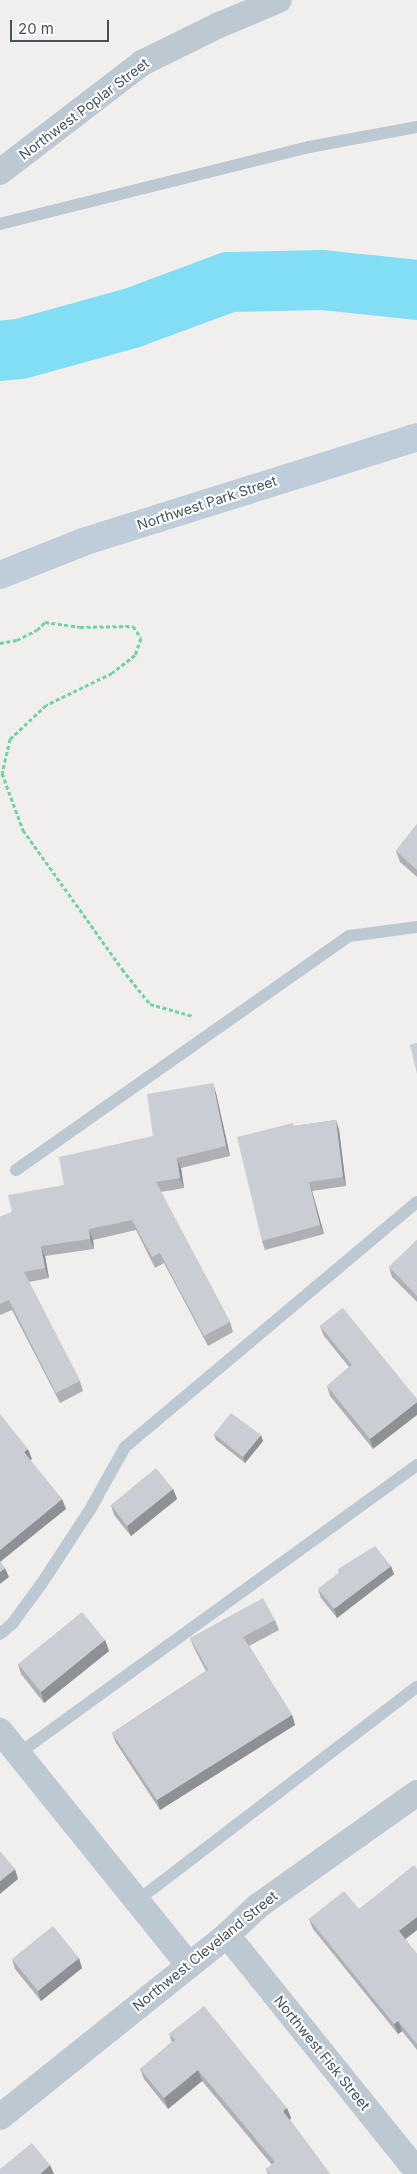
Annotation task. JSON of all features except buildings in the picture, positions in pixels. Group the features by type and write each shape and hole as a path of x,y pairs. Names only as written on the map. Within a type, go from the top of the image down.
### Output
{"street":[{"name":"Northwest Poplar Street","path":"0,172 142,63 218,26 278,0"},
{"name":"Northwest Park Street","path":"0,575 86,541 417,436"},
{"path":"0,1731 189,1965"},
{"name":"Northwest Cleveland Street","path":"0,2117 227,1935 258,1906 417,1792"},
{"name":"Northwest Fisk Street","path":"227,1935 417,2171"}],"lane":[{"path":"0,224 309,147 417,127"},
{"path":"16,1170 349,936 417,926"},
{"path":"0,1634 12,1624 42,1583 92,1508 125,1447 417,1202"},
{"path":"18,1754 417,1465"},
{"path":"138,1900 417,1687"}],"path":[{"path":"0,643 17,640 37,630 45,622 80,627 132,626 141,638 134,654 112,673 46,705 10,739 2,773 24,830 122,969 150,1004 187,1015 226,1022"}],"waterway":[{"path":"0,351 20,349 132,318 229,282 322,280 417,290"}]}
